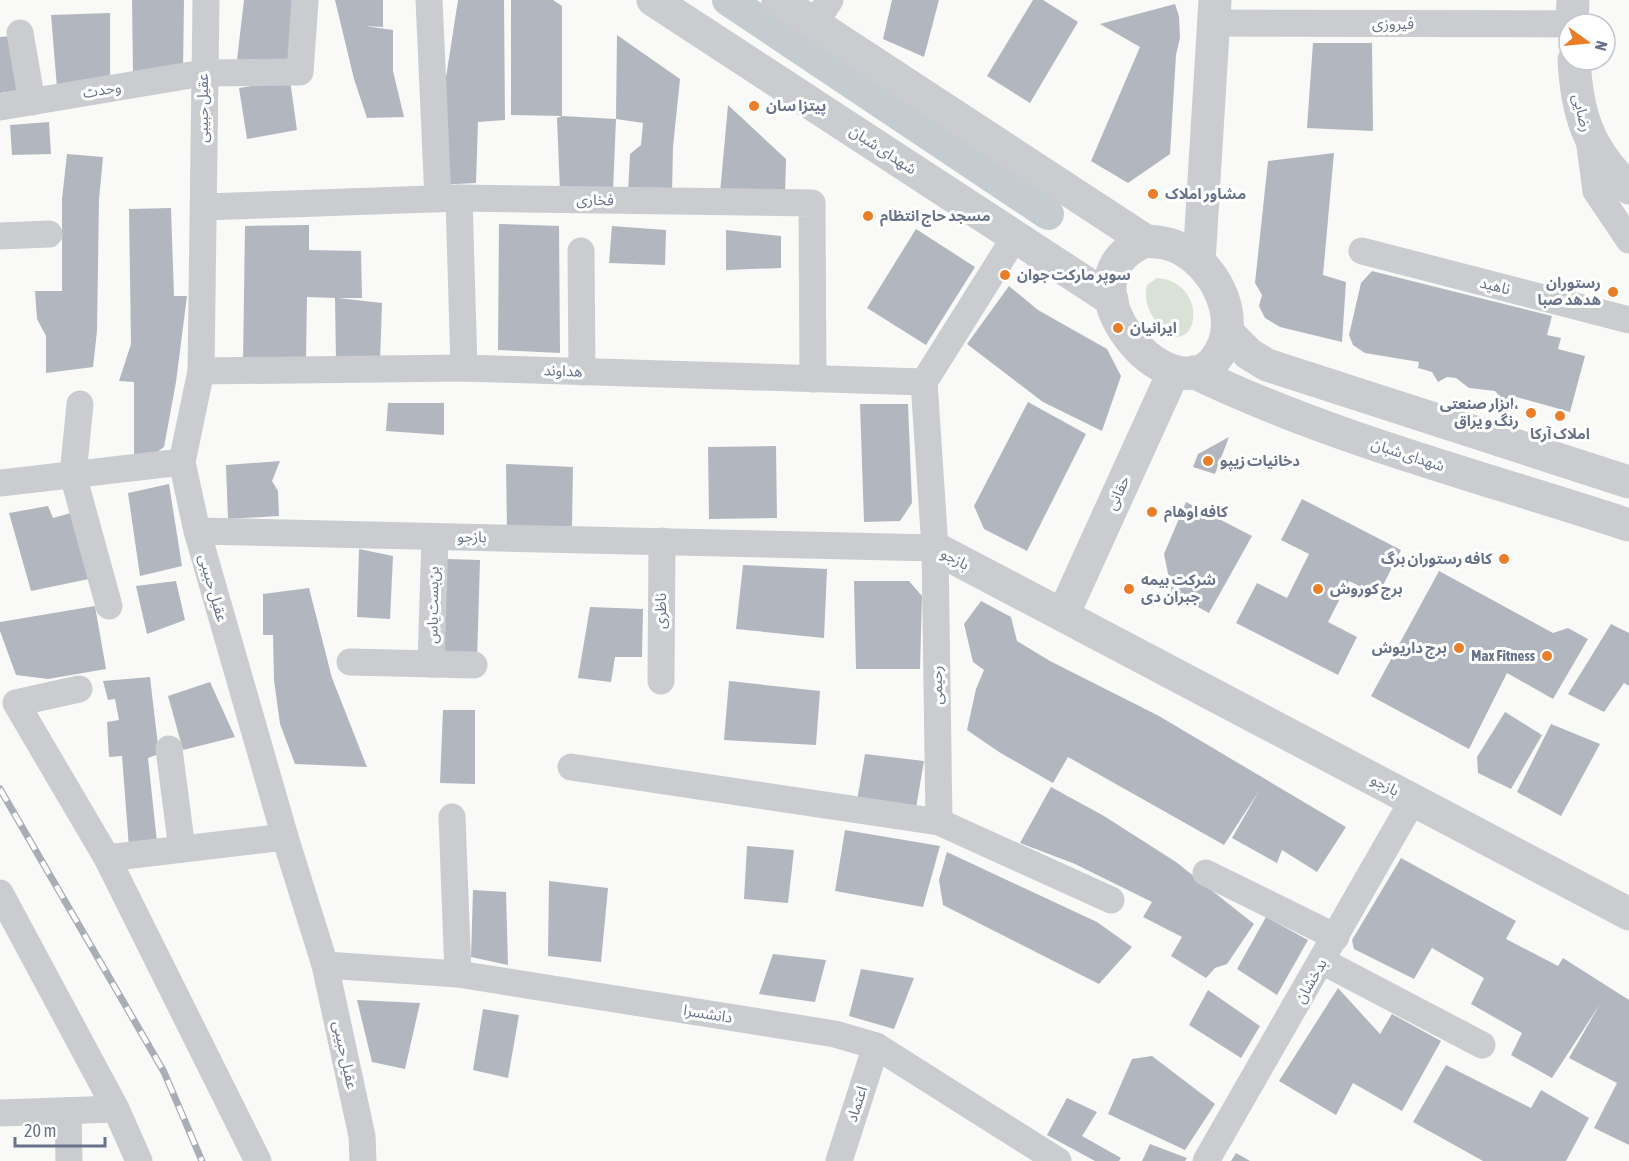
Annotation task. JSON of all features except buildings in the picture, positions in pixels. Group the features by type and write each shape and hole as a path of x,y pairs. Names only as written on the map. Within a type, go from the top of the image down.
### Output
{"street":[{"name":"عقیل حبیبی","path":"206,0 203,73 204,207 201,371 182,462 197,531 285,837 325,965 362,1136 363,1161"},
{"path":"429,0 464,368"},
{"name":"شهدای شبان","path":"653,0 1112,300"},
{"path":"778,0 822,12 1146,241"},
{"name":"وحدت","path":"0,107 203,73 300,72 305,1"},
{"path":"1198,262 1214,11"},
{"name":"فیروزی","path":"1214,11 1557,23"},
{"path":"20,33 32,102"},
{"name":"رضایی","path":"1575,72 1576,98 1589,139 1617,177 1629,188"},
{"path":"1589,139 1596,192 1629,240"},
{"name":"فخاری","path":"204,207 449,199 812,203 813,379"},
{"path":"0,236 49,234"},
{"path":"924,382 1015,237"},
{"path":"1146,241 1165,243 1183,250 1198,262 1221,295 1227,313 1228,333 1223,350 1211,365 1183,371 1156,364 1140,352 1122,328 1112,300 1111,281 1116,263 1128,248 1146,241"},
{"path":"581,251 582,372"},
{"name":"ناهید","path":"1362,251 1629,320"},
{"path":"1228,333 1249,354 1267,365 1629,482"},
{"name":"هداوند","path":"201,371 464,368 924,382"},
{"name":"شهدای شبان","path":"1183,371 1253,401 1412,457 1629,525"},
{"name":"حقانی","path":"1063,615 1183,371"},
{"name":"رحیمی","path":"924,382 935,548 939,822"},
{"path":"80,405 74,475 110,606"},
{"path":"0,483 182,462"},
{"name":"بازجو","path":"197,531 935,548 1629,914"},
{"name":"بن‌بست یاس","path":"350,662 431,664 435,537"},
{"name":"ناظری","path":"661,681 662,542"},
{"path":"431,664 474,665"},
{"path":"79,689 16,703 107,858 258,1161"},
{"path":"169,749 182,849"},
{"path":"571,767 939,822 1111,900"},
{"name":"بدخشان","path":"1206,1161 1413,800"},
{"path":"452,817 458,974"},
{"path":"107,858 285,837"},
{"path":"1206,873 1336,937"},
{"path":"0,893 116,1109 139,1161"},
{"path":"1322,961 1482,1045"},
{"name":"دانشسرا","path":"325,965 458,974 835,1034 876,1046 1058,1161"},
{"name":"اعتماد","path":"839,1161 876,1046"},
{"path":"0,1113 116,1109"},
{"path":"68,1111 69,1161"}],"shaded area":[{"path":"1157,278 1175,283 1187,294 1193,307 1193,321 1188,331 1180,336 1169,334 1155,320 1148,308 1147,285"}],"waterway":[{"path":"728,0 1048,214"}],"railway":[{"path":"0,789 164,1072 202,1161"}],"place":[{"name":"پیتزا سان","path":"754,106"},
{"name":"مشاور املاک","path":"1153,194"},
{"name":"مسجد حاج انتظام","path":"868,216"},
{"name":"سوپر مارکت جوان","path":"1005,275"},
{"name":"رستوران هدهد صبا","path":"1613,292"},
{"name":"ایرانیان","path":"1118,328"},
{"name":"ابزار صنعتی، رنگ و یراق","path":"1531,413"},
{"name":"املاک آرکا","path":"1560,416"},
{"name":"دخانیات زیپو","path":"1208,461"},
{"name":"کافه اوهام","path":"1152,512"},
{"name":"کافه رستوران برگ","path":"1504,559"},
{"name":"شرکت بیمه جبران دی","path":"1129,589"},
{"name":"برج کوروش","path":"1318,589"},
{"name":"برج داریوش","path":"1459,648"},
{"name":"Max Fitness","path":"1547,656"}]}
